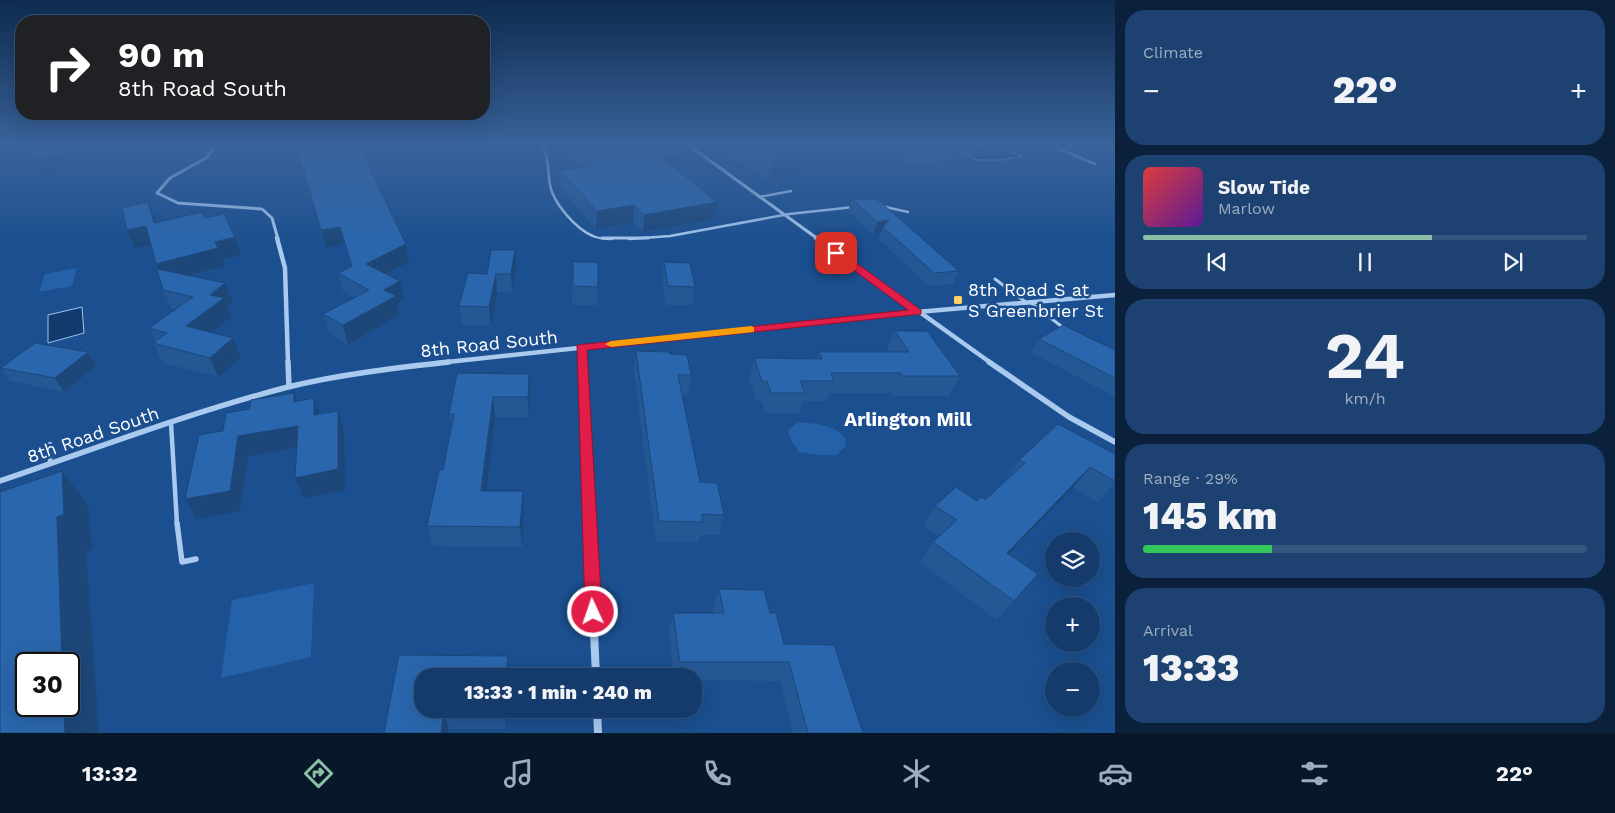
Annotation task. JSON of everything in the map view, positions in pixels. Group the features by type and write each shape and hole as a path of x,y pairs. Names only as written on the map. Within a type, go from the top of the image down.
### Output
{"street":[{"path":"170,178 157,193 178,203 262,209 272,218 285,268 289,387"},
{"path":"733,178 917,312 1070,417 1115,442"},
{"name":"8th Road South","path":"0,481 171,423 289,387 391,368 917,312 1115,295"},
{"path":"581,347 596,668"},
{"path":"597,718 598,733"}],"lane":[{"path":"550,178 550,188 588,236 600,239 652,238 784,214 861,206"},
{"path":"759,197 791,191"},
{"path":"878,206 908,212"},
{"path":"996,279 1066,330"},
{"path":"171,423 174,504 182,562 196,559"},
{"path":"50,444 50,463"}],"shaded area":[{"path":"77,268 72,286 39,292 45,274"},
{"path":"82,307 84,333 48,343 48,315"},
{"path":"798,422 812,423 836,430 846,439 845,447 837,455 799,452 792,442 788,431"},
{"path":"314,583 311,657 221,678 232,600"}],"building":[{"path":"306,178 374,178 406,244 366,264 400,281 384,290 396,296 343,325 323,314 369,290 338,273 352,266 340,227 321,230"},
{"path":"567,178 687,178 717,202 644,215 634,205 597,211"},
{"path":"852,199 877,199 959,271 934,273 883,227 889,220 877,222"},
{"path":"148,202 154,223 202,212 205,218 224,214 235,237 215,242 218,248 156,264 146,226 127,230 122,208"},
{"path":"491,250 515,250 511,274 496,274 489,307 459,306 468,273 487,274"},
{"path":"573,262 598,262 598,287 573,286"},
{"path":"664,262 690,263 695,287 668,286"},
{"path":"157,269 225,283 210,295 224,298 186,326 233,338 210,358 153,343 167,333 149,328 193,297 163,290"},
{"path":"1063,325 1115,350 1115,378 1039,339"},
{"path":"895,331 927,331 960,376 902,376 901,373 831,373 834,381 800,381 805,393 771,393 767,381 762,381 754,358 822,359 819,352 909,352"},
{"path":"35,343 88,352 55,378 1,368"},
{"path":"636,351 669,352 670,354 687,355 691,375 678,375 700,482 717,483 724,515 702,514 703,522 659,521"},
{"path":"457,373 529,374 528,397 493,397 481,491 523,491 520,527 427,526 439,470 443,470 454,414 449,414"},
{"path":"294,393 294,402 314,398 314,415 338,411 338,469 295,478 298,426 238,436 230,491 185,499 199,435 223,431 226,413 249,409 251,400"},
{"path":"1058,424 1115,454 1115,481 1090,467 1007,553 1038,574 1014,601 933,542 957,520 935,506 956,487 977,501 981,497 985,500 1025,463 1019,460"},
{"path":"62,471 64,514 57,517 62,652 15,652 15,717 64,717 65,733 0,733 0,492"},
{"path":"719,589 764,590 770,613 776,613 784,644 834,645 863,733 808,733 789,662 680,662 673,613 724,613"},
{"path":"399,655 508,656 507,668 414,668 414,718 443,718 441,733 384,733"}],"slow traffic":[{"path":"611,344 751,329"}],"place":[{"name":"8th Road S at S Greenbrier St","path":"958,300"}],"district":[{"name":"Arlington Mill","path":"908,419"}],"route":[{"path":"593,612 581,347 917,312 836,253"}]}
